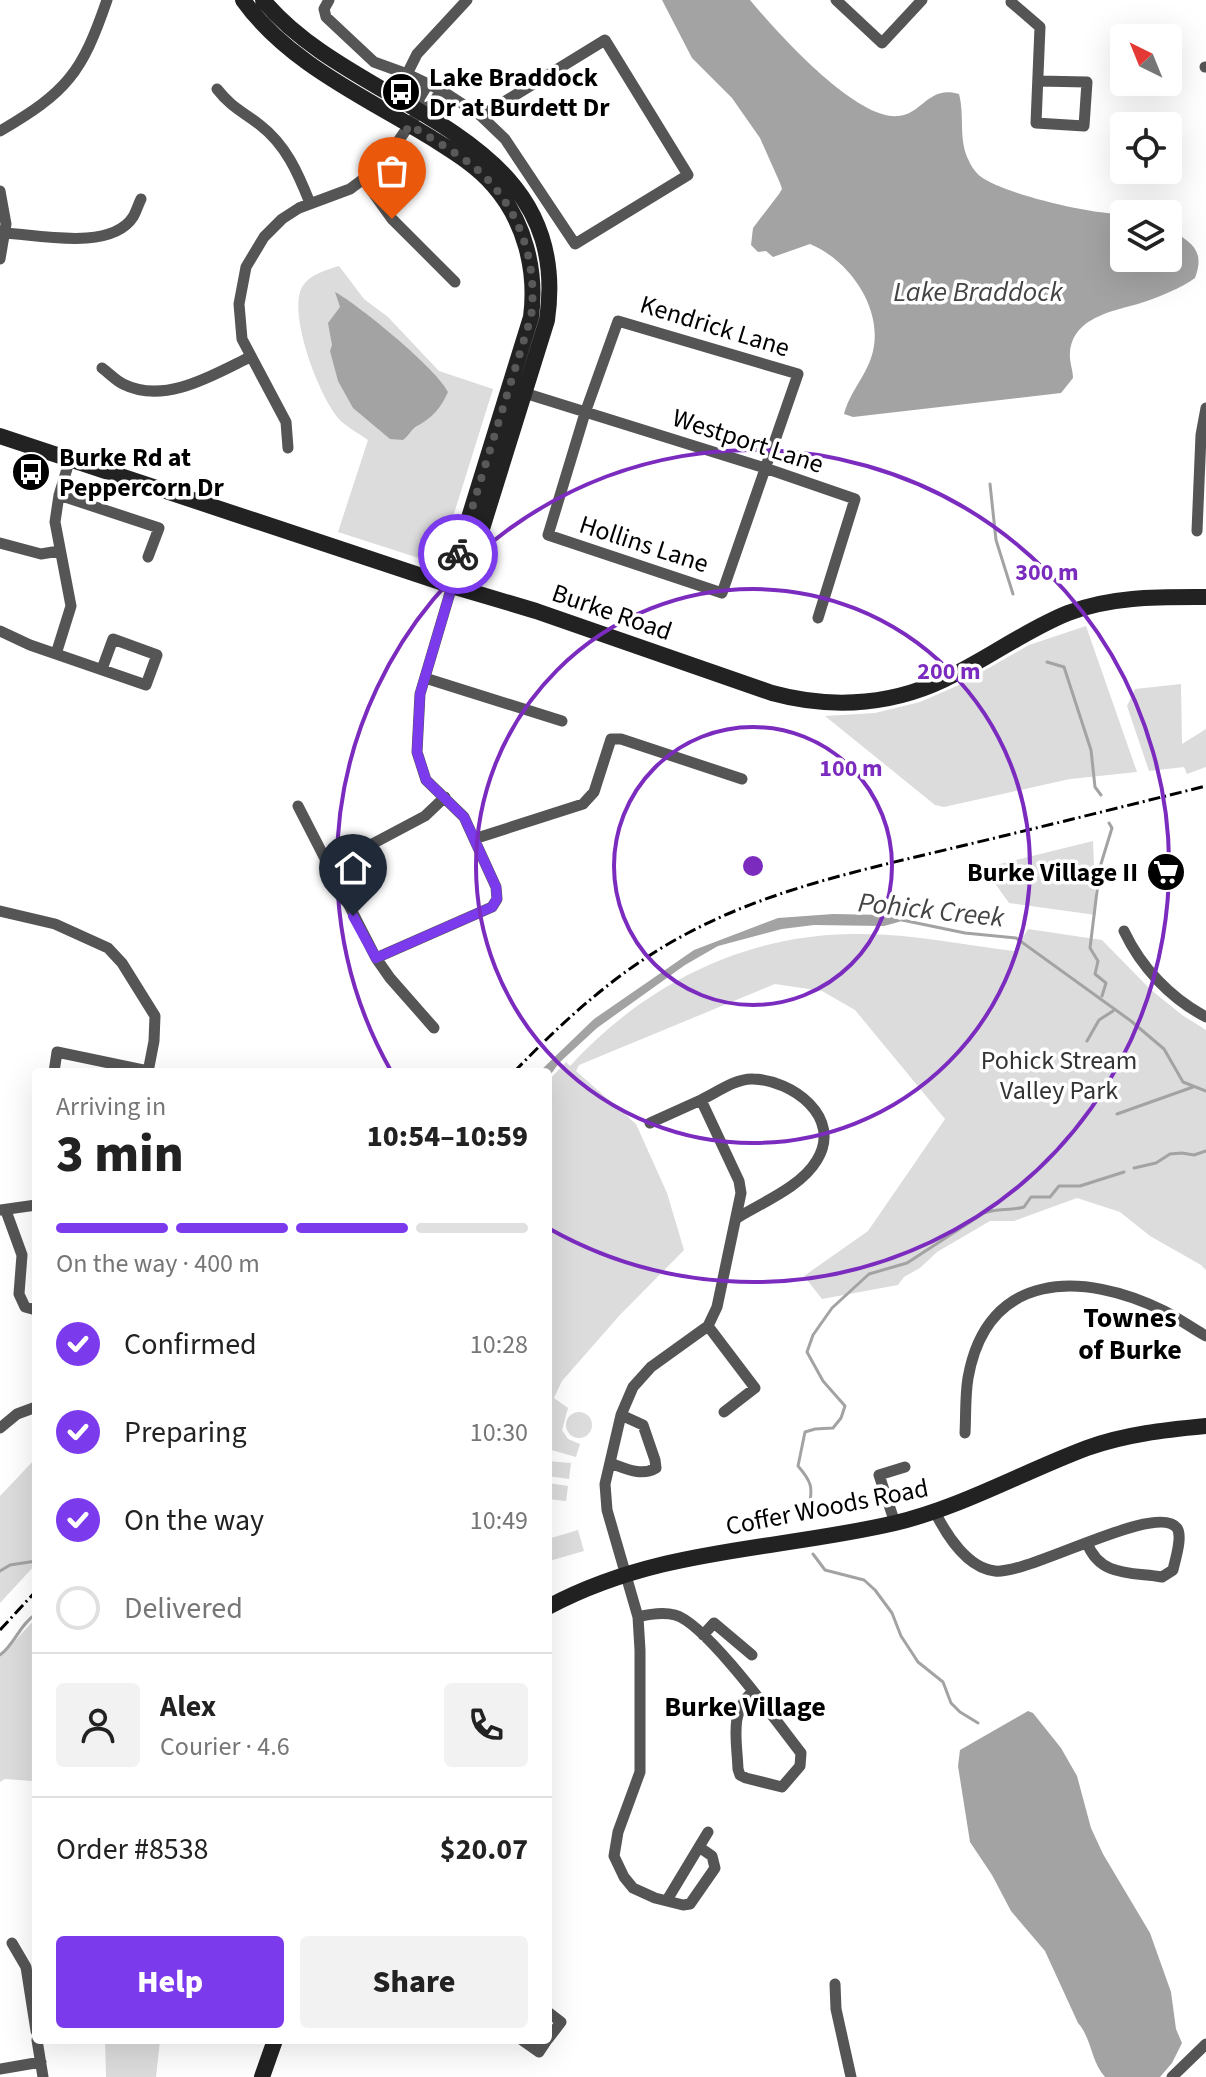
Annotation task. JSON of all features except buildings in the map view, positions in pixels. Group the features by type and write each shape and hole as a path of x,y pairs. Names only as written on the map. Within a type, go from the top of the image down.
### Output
{"street":[{"path":"0,131 50,99 73,77 93,41 107,0"},
{"path":"243,0 263,25 291,51 493,162 517,190 535,224 547,266 550,301 544,330 516,391 471,564 464,576 452,586 418,706 417,752 426,780 464,817 496,887 497,899 492,907 376,958"},
{"path":"263,0 301,38 414,118"},
{"path":"329,0 324,9 326,17 374,62 441,90 481,116 505,139 575,244 688,175 605,40 481,116"},
{"path":"407,74 417,54 467,0"},
{"path":"836,0 882,43 922,0"},
{"path":"1009,1 1040,27 1036,123 1084,126 1087,82 1039,81"},
{"path":"414,118 419,99 428,84"},
{"path":"217,89 233,108 261,126 281,146 296,169 310,203"},
{"path":"288,448 286,422 242,339 240,291 246,267 257,245 272,228 310,203 364,180 381,166 414,118 432,105 441,90"},
{"path":"364,180 392,219 455,282"},
{"path":"0,191 5,233 0,259"},
{"path":"5,233 87,239 100,237 132,219 141,199"},
{"name":"Kendrick Lane","path":"585,413 618,321 798,374 765,468"},
{"path":"102,368 122,384 167,390 197,383 250,357"},
{"name":"Westport Lane","path":"516,391 855,499 818,618"},
{"path":"1197,531 1201,435 1206,408"},
{"name":"Hollins Lane","path":"585,413 548,535 722,593 765,468"},
{"name":"Burke Road","path":"0,436 576,624 772,693 802,700 838,703 885,700 927,688 1045,623 1094,604 1139,598 1206,597"},
{"path":"56,654 71,606 55,522 70,459"},
{"path":"59,495 159,528 148,557"},
{"path":"0,543 41,554 59,551"},
{"path":"0,631 56,654 146,685 157,655 113,639 102,669"},
{"path":"425,678 562,721"},
{"path":"474,839 583,804 594,792 611,739 621,739 742,779"},
{"path":"359,851 425,816 445,797"},
{"path":"298,806 376,958 434,1028"},
{"path":"0,911 55,924 108,948 122,963 155,1016 149,1068"},
{"path":"1124,931 1141,963 1177,997 1206,1017"},
{"path":"55,1068 57,1052 113,1068"},
{"path":"650,1123 742,1080 753,1079 799,1094 810,1102 823,1128 823,1147 817,1161 797,1182 737,1218"},
{"path":"699,1847 712,1856 715,1868 690,1904 683,1905 633,1888 614,1856 618,1832 640,1772 642,1727 638,1617 607,1510 605,1484 621,1415 633,1387 644,1374 708,1326 717,1307 741,1193 739,1181 701,1100"},
{"path":"32,1206 3,1210 22,1255 19,1294 25,1307 32,1309"},
{"path":"965,1433 967,1380 977,1347 984,1332 1012,1301 1056,1286 1087,1286 1165,1311 1206,1336"},
{"path":"708,1326 755,1388 724,1412"},
{"path":"0,1428 17,1414 32,1408"},
{"path":"610,1463 640,1473 656,1468 643,1425 621,1415"},
{"name":"Coffer Woods Road","path":"552,1605 625,1574 680,1559 895,1523 935,1512 1107,1441 1143,1433 1206,1426"},
{"path":"895,1523 879,1475 905,1467"},
{"path":"935,1512 944,1530 968,1557 994,1571 1008,1570 1087,1543 1150,1522 1169,1522 1180,1533 1173,1570 1162,1577 1108,1569 1092,1556 1087,1543"},
{"path":"638,1617 655,1613 678,1616 703,1635 752,1692 801,1753 800,1766 782,1787 746,1778 740,1775 738,1769 736,1718 739,1707 752,1692"},
{"path":"703,1635 714,1623 752,1655"},
{"path":"667,1900 708,1832"},
{"path":"12,1943 26,1967 32,2005"},
{"path":"835,1984 836,2009 851,2077"},
{"path":"552,2015 561,2022 552,2034"},
{"path":"38,2044 43,2077"},
{"path":"262,2077 274,2044"},
{"path":"528,2044 539,2052 545,2044"},
{"path":"1172,2077 1206,2044"},
{"path":"0,2069 41,2062"}],"green space":[{"path":"339,266 364,299 388,317 439,371 493,389 442,552 435,560 428,561 338,532 368,440 342,422 325,397 308,358 299,317 299,300 302,287 309,279"},
{"path":"1086,626 1137,772 1070,779 944,807 935,805 825,716 875,713 920,702 959,685 1029,645"},
{"path":"1181,684 1182,744 1206,729 1206,767 1187,774 1184,767 1149,771 1127,706 1135,689"},
{"path":"1093,841 1096,915 1009,903 984,868"},
{"name":"Pohick Stream Valley Park","path":"1028,929 1102,940 1150,989 1206,1030 1206,1270 1150,1236 1120,1212 1077,1198 1014,1221 990,1221 937,1252 898,1285 822,1299 804,1276 868,1231 945,1119 855,1010 822,991 775,984 579,1065 576,1071 636,1124 667,1193 684,1250 619,1316 562,1381 554,1398 568,1408 562,1430 568,1439 580,1444 576,1457 552,1450 552,1077 566,1062 570,1066 632,1010 666,987 702,968 779,942 820,936 881,934 1014,951"},
{"path":"579,1412 588,1416 592,1425 588,1434 579,1438 570,1434 566,1425 570,1416"},
{"path":"552,1461 571,1463 569,1479 552,1477"},
{"path":"32,1462 32,1568 0,1603 0,1496"},
{"path":"552,1484 568,1486 566,1501 552,1499"},
{"path":"578,1530 584,1551 552,1560 552,1538"},
{"path":"32,1622 32,1781 5,1779 0,1782 0,1657"},
{"path":"105,2044 160,2044 156,2077 106,2077"}],"water":[{"name":"Lake Braddock","path":"662,0 750,0 818,71 860,104 880,113 907,114 940,93 959,94 966,153 980,176 1008,190 1049,202 1110,213 1110,272 1182,272 1182,237 1197,253 1199,260 1195,278 1164,294 1098,317 1079,330 1070,356 1073,378 1061,393 853,417 844,414 873,351 875,335 868,302 860,287 838,261 810,244 773,257 766,251 758,252 751,245 753,228 782,189 760,138 732,98 692,58"},
{"path":"335,292 396,338 429,368 448,392 436,412 403,440 390,439 353,408 338,381 330,351 332,345 328,323 340,307"},
{"path":"833,914 888,915 902,921 884,926 814,925 782,929 718,946 685,965 597,1028 552,1073 552,1068 543,1068 594,1019 694,950 778,918"},
{"path":"1028,1711 1033,1713 1061,1748 1077,1776 1091,1828 1103,1854 1150,1933 1171,1992 1176,2029 1182,2043 1172,2063 1160,2077 1105,2077 1045,1951 1011,1911 970,1842 958,1766 960,1750"}],"waterway":[{"path":"990,484 996,540 1013,594"},
{"path":"1047,662 1064,667 1091,750 1095,787 1101,795"},
{"path":"1102,996 1106,983 1095,974 1098,961 1090,948 1100,867 1112,828 1109,823"},
{"name":"Pohick Creek","path":"902,920 965,933 1016,938 1131,1021 1164,1049 1183,1082 1206,1091"},
{"path":"1087,1041 1099,1020 1113,1011"},
{"path":"1117,1114 1193,1087"},
{"path":"1134,1168 1156,1163 1170,1154 1194,1155 1206,1151"},
{"path":"809,1517 810,1485 798,1466 805,1432 833,1428 845,1406 823,1381 807,1352 813,1335 832,1308 869,1274 907,1263 984,1213 1024,1207 1031,1197 1050,1197 1059,1186 1080,1186 1124,1172"},
{"path":"813,1554 825,1570 864,1580 875,1590 892,1613 901,1636 918,1662 943,1682 951,1703 978,1723"},
{"path":"0,1571 10,1565 32,1562"},
{"path":"0,1655 32,1618"}],"railway":[{"path":"518,1068 554,1032 617,978 688,933 752,904 851,873 1206,786"},
{"path":"0,1630 32,1595"}],"way so far":[{"path":"392,219 364,180 381,166 410,125 468,162 494,186 513,214 531,268 531,317 458,554"}],"place":[{"name":"Lake Braddock Dr at Burdett Dr","path":"401,92"},
{"name":"Burke Rd at Peppercorn Dr","path":"31,472"},
{"name":"Burke Village II","path":"1166,872"}],"district":[{"name":"Townes of Burke","path":"1130,1334"},
{"name":"Burke Village","path":"745,1707"}],"route":[{"path":"353,916 376,958 492,907 497,899 496,887 464,817 426,780 417,752 416,721 420,694 452,586 458,554"}]}
